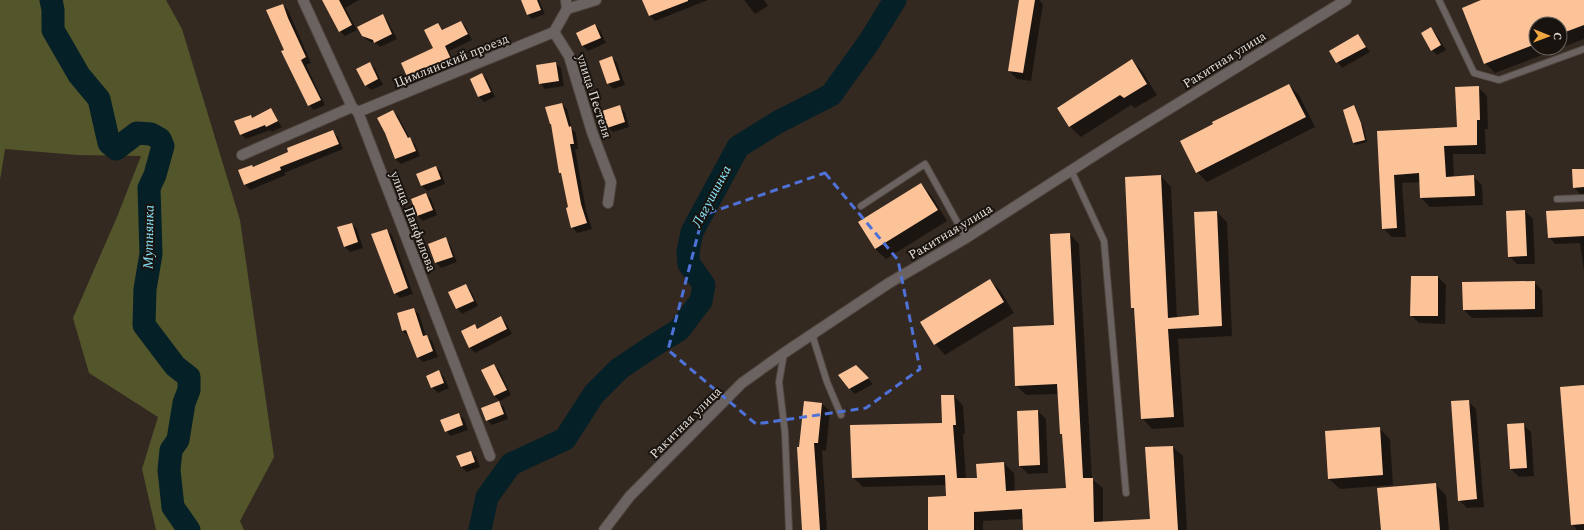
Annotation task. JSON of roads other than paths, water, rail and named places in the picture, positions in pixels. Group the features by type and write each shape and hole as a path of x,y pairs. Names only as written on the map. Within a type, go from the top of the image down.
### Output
{"street":[{"name":"улица Панфилова","path":"303,0 355,109 490,456"},
{"path":"554,32 566,4 596,0"},
{"name":"Ракитная улица","path":"604,530 630,496 742,383 784,353 889,283 966,238 1071,170 1346,0"},
{"name":"Цимлянский проезд","path":"242,155 355,109 554,32"},
{"name":"улица Пестеля","path":"554,32 570,56 592,132 611,182 608,203"}],"lane":[{"path":"1439,0 1474,73 1499,80 1584,50"},
{"path":"861,206 925,164 966,238"},
{"path":"1071,170 1104,242 1126,493"},
{"path":"1558,199 1584,198"},
{"path":"812,334 827,382 841,415"},
{"path":"784,353 779,382 785,433 789,530"}],"waterway":[{"name":"Мутнянка","path":"51,0 53,10 53,30 79,75 99,99 109,143 116,149 137,133 151,134 160,139 163,146 155,175 149,188 151,254 145,289 144,325 175,366 189,377 189,390 184,403 178,440 171,450 169,470 173,507 189,530"},
{"name":"Лягушинка","path":"480,530 487,497 511,464 565,439 594,394 619,369 679,330 701,301 704,285 689,264 688,252 692,232 738,147 778,122 831,95 869,42 895,0"}]}
